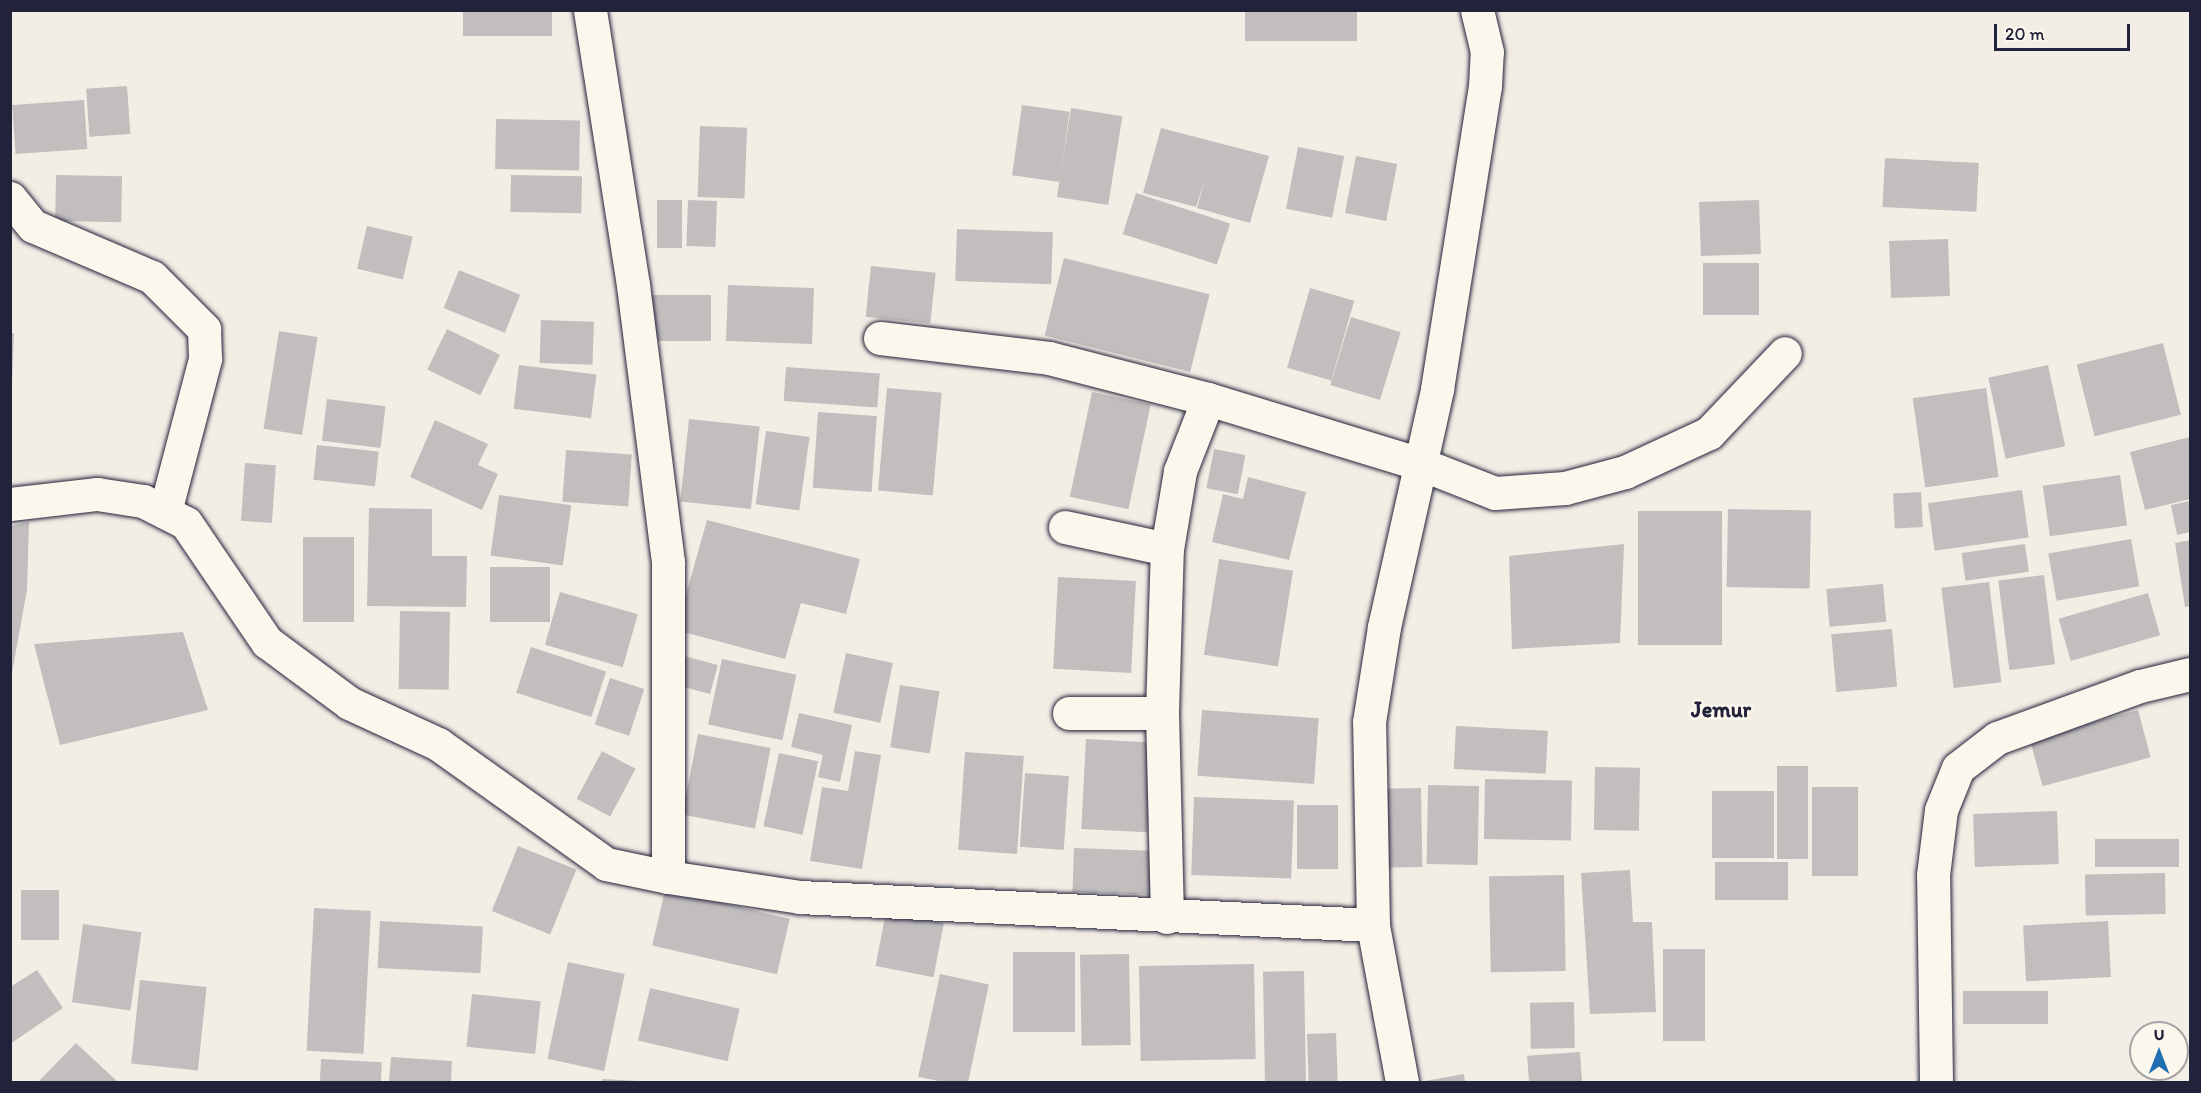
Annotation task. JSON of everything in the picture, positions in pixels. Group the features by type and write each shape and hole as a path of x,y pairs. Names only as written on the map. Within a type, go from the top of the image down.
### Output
{"street":[{"path":"590,10 633,285 668,562 668,877"},
{"path":"1402,1083 1373,925 1370,722 1384,627 1421,464 1485,86 1487,52 1477,10"},
{"path":"10,198 33,226 152,277 204,329 205,359 165,512"},
{"path":"880,338 1048,358 1208,399 1421,464 1495,493 1566,488 1625,472 1708,433 1785,353"},
{"path":"1167,917 1162,713 1167,549 1180,471 1208,399"},
{"path":"10,504 97,494 143,501 186,523 267,642 349,703 438,744 574,846 606,864 668,877 800,897 1167,917 1373,925"},
{"path":"1065,527 1167,549"},
{"path":"1935,1083 1933,875 1941,810 1958,768 1997,738 2190,674"},
{"path":"1069,713 1162,713"}],"building":[{"path":"463,10 552,10 552,36 463,36"},
{"path":"1245,10 1357,10 1357,41 1245,41"},
{"path":"127,86 130,134 89,137 86,89"},
{"path":"84,100 87,149 16,154 12,105"},
{"path":"1022,105 1070,112 1060,182 1012,175"},
{"path":"1071,108 1122,116 1108,205 1057,197"},
{"path":"496,119 580,120 579,170 495,169"},
{"path":"700,126 747,128 744,199 698,197"},
{"path":"1161,128 1269,156 1250,223 1197,208 1205,179 1196,207 1143,193"},
{"path":"1298,147 1344,156 1332,218 1286,209"},
{"path":"1356,156 1397,164 1386,221 1345,213"},
{"path":"1885,158 1979,163 1976,212 1882,207"},
{"path":"56,175 122,176 121,222 55,221"},
{"path":"511,175 582,176 581,213 510,212"},
{"path":"1136,193 1230,224 1217,264 1123,234"},
{"path":"657,200 682,200 682,248 657,248"},
{"path":"688,200 717,201 715,247 686,246"},
{"path":"1759,200 1761,254 1701,256 1699,202"},
{"path":"367,226 413,237 403,279 357,269"},
{"path":"957,229 1053,232 1051,284 955,281"},
{"path":"1948,239 1950,296 1891,298 1889,241"},
{"path":"1064,258 1210,294 1190,372 1045,336"},
{"path":"1703,263 1759,263 1759,315 1703,315"},
{"path":"871,266 936,273 930,324 866,317"},
{"path":"459,270 520,295 505,333 444,308"},
{"path":"728,285 814,288 812,344 726,341"},
{"path":"1310,288 1354,301 1331,380 1287,368"},
{"path":"647,295 711,295 711,341 647,341"},
{"path":"1351,317 1401,332 1380,400 1330,385"},
{"path":"541,320 594,322 592,365 539,363"},
{"path":"447,329 500,355 480,395 427,369"},
{"path":"279,331 318,337 302,435 264,429"},
{"path":"10,333 14,333 12,385 10,385"},
{"path":"2163,343 2181,415 2095,436 2077,365"},
{"path":"519,365 596,375 591,418 514,409"},
{"path":"2048,365 2065,446 2006,459 1988,378"},
{"path":"786,367 880,374 877,407 784,401"},
{"path":"887,388 942,393 933,495 878,491"},
{"path":"1986,388 1999,477 1925,487 1913,398"},
{"path":"1092,392 1151,404 1128,509 1070,497"},
{"path":"327,399 386,406 380,448 322,441"},
{"path":"818,412 877,416 872,492 813,488"},
{"path":"689,419 760,426 751,509 680,502"},
{"path":"435,420 488,444 478,465 498,474 482,510 410,477"},
{"path":"766,431 810,437 799,510 756,504"},
{"path":"2190,437 2190,499 2145,510 2130,452"},
{"path":"317,445 379,451 375,486 313,480"},
{"path":"1214,449 1245,455 1238,494 1206,488"},
{"path":"566,450 632,455 628,506 562,502"},
{"path":"245,463 276,465 272,523 241,521"},
{"path":"2120,475 2127,526 2050,536 2043,486"},
{"path":"1248,477 1306,492 1289,560 1212,542 1223,494 1243,499"},
{"path":"2022,490 2029,538 1935,551 1928,503"},
{"path":"1921,492 1923,527 1895,528 1893,493"},
{"path":"499,495 571,505 563,566 491,555"},
{"path":"2190,501 2190,532 2177,535 2171,505"},
{"path":"369,508 432,509 432,556 467,556 466,607 367,606"},
{"path":"1728,509 1811,510 1810,588 1727,587"},
{"path":"1638,511 1722,511 1722,645 1638,645"},
{"path":"707,520 860,559 846,614 801,603 785,659 676,630"},
{"path":"29,522 27,590 10,684 10,526"},
{"path":"303,537 354,537 354,622 303,622"},
{"path":"2131,539 2139,586 2057,601 2048,554"},
{"path":"2190,540 2190,606 2185,607 2175,543"},
{"path":"1624,544 1620,643 1512,649 1509,556"},
{"path":"2025,544 2029,572 1966,581 1962,553"},
{"path":"1219,559 1293,571 1278,667 1204,655"},
{"path":"490,567 550,567 550,622 490,622"},
{"path":"2044,575 2055,664 2009,670 1998,581"},
{"path":"1058,577 1136,581 1131,673 1053,669"},
{"path":"1989,582 2001,682 1954,688 1941,588"},
{"path":"1883,584 1886,622 1830,627 1826,589"},
{"path":"560,592 638,614 623,667 545,645"},
{"path":"2148,593 2160,635 2071,661 2059,619"},
{"path":"400,611 450,612 449,690 399,689"},
{"path":"1892,629 1897,687 1836,692 1831,634"},
{"path":"183,632 208,710 60,745 34,644"},
{"path":"531,647 606,671 591,717 516,693"},
{"path":"846,653 893,663 880,723 833,713"},
{"path":"684,656 718,665 710,694 676,685"},
{"path":"722,659 796,675 782,740 708,725"},
{"path":"610,678 644,689 629,736 595,725"},
{"path":"900,685 940,691 930,753 890,747"},
{"path":"1202,710 1319,718 1314,784 1197,776"},
{"path":"2138,710 2151,757 2042,786 2030,739"},
{"path":"799,713 852,725 840,782 818,777 823,755 791,747"},
{"path":"1456,726 1548,731 1546,774 1454,769"},
{"path":"698,734 771,748 755,829 682,814"},
{"path":"1086,739 1152,742 1147,832 1081,829"},
{"path":"602,751 636,769 610,817 577,799"},
{"path":"855,751 881,755 862,869 810,861 822,787 848,791"},
{"path":"965,752 1024,756 1017,854 958,850"},
{"path":"779,753 818,761 803,835 763,826"},
{"path":"1777,766 1808,766 1808,859 1777,859"},
{"path":"1595,767 1640,768 1639,831 1594,830"},
{"path":"1025,773 1069,776 1064,850 1020,847"},
{"path":"1485,779 1572,781 1571,841 1484,839"},
{"path":"1428,785 1479,786 1478,865 1427,864"},
{"path":"1812,787 1858,787 1858,876 1812,876"},
{"path":"1421,788 1422,867 1377,868 1376,789"},
{"path":"1712,791 1774,791 1774,858 1712,858"},
{"path":"1194,797 1294,800 1291,878 1191,875"},
{"path":"1297,805 1338,805 1338,869 1297,869"},
{"path":"2057,811 2059,864 1975,867 1973,814"},
{"path":"2095,839 2179,839 2179,867 2095,867"},
{"path":"518,846 576,870 550,935 492,911"},
{"path":"1074,848 1153,851 1151,895 1072,892"},
{"path":"1715,862 1788,862 1788,900 1715,900"},
{"path":"1630,870 1633,922 1652,922 1656,1012 1590,1014 1581,873"},
{"path":"2165,873 2166,914 2086,915 2085,874"},
{"path":"1564,875 1566,971 1491,972 1489,876"},
{"path":"21,890 59,890 59,940 21,940"},
{"path":"665,890 790,919 777,974 652,946"},
{"path":"314,908 371,911 363,1054 307,1051"},
{"path":"886,912 944,923 933,977 876,966"},
{"path":"380,921 483,926 480,973 378,968"},
{"path":"2108,921 2111,977 2026,981 2023,925"},
{"path":"83,924 141,932 130,1010 72,1002"},
{"path":"1663,949 1705,949 1705,1041 1663,1041"},
{"path":"1013,952 1075,952 1075,1032 1013,1032"},
{"path":"1129,954 1131,1045 1082,1046 1080,955"},
{"path":"568,962 625,974 604,1071 547,1059"},
{"path":"1254,964 1256,1059 1141,1061 1139,966"},
{"path":"37,970 63,1008 10,1044 10,987"},
{"path":"1304,971 1306,1082 1265,1082 1263,972"},
{"path":"940,974 989,984 968,1082 943,1082 918,1077"},
{"path":"140,980 207,987 198,1071 131,1064"},
{"path":"650,988 740,1009 727,1061 638,1041"},
{"path":"1963,991 2048,991 2048,1024 1963,1024"},
{"path":"472,994 541,1001 535,1054 466,1047"},
{"path":"1574,1002 1575,1048 1531,1049 1530,1003"},
{"path":"1336,1033 1338,1082 1309,1082 1307,1034"},
{"path":"76,1043 118,1082 38,1082"},
{"path":"1580,1052 1582,1082 1529,1082 1527,1056"},
{"path":"391,1057 452,1061 451,1082 389,1082"},
{"path":"321,1059 382,1062 381,1082 320,1082"},
{"path":"1464,1074 1465,1082 1425,1081"},
{"path":"602,1079 639,1081 639,1082 602,1082"}],"district":[{"name":"Jemur","path":"1721,710"}]}
